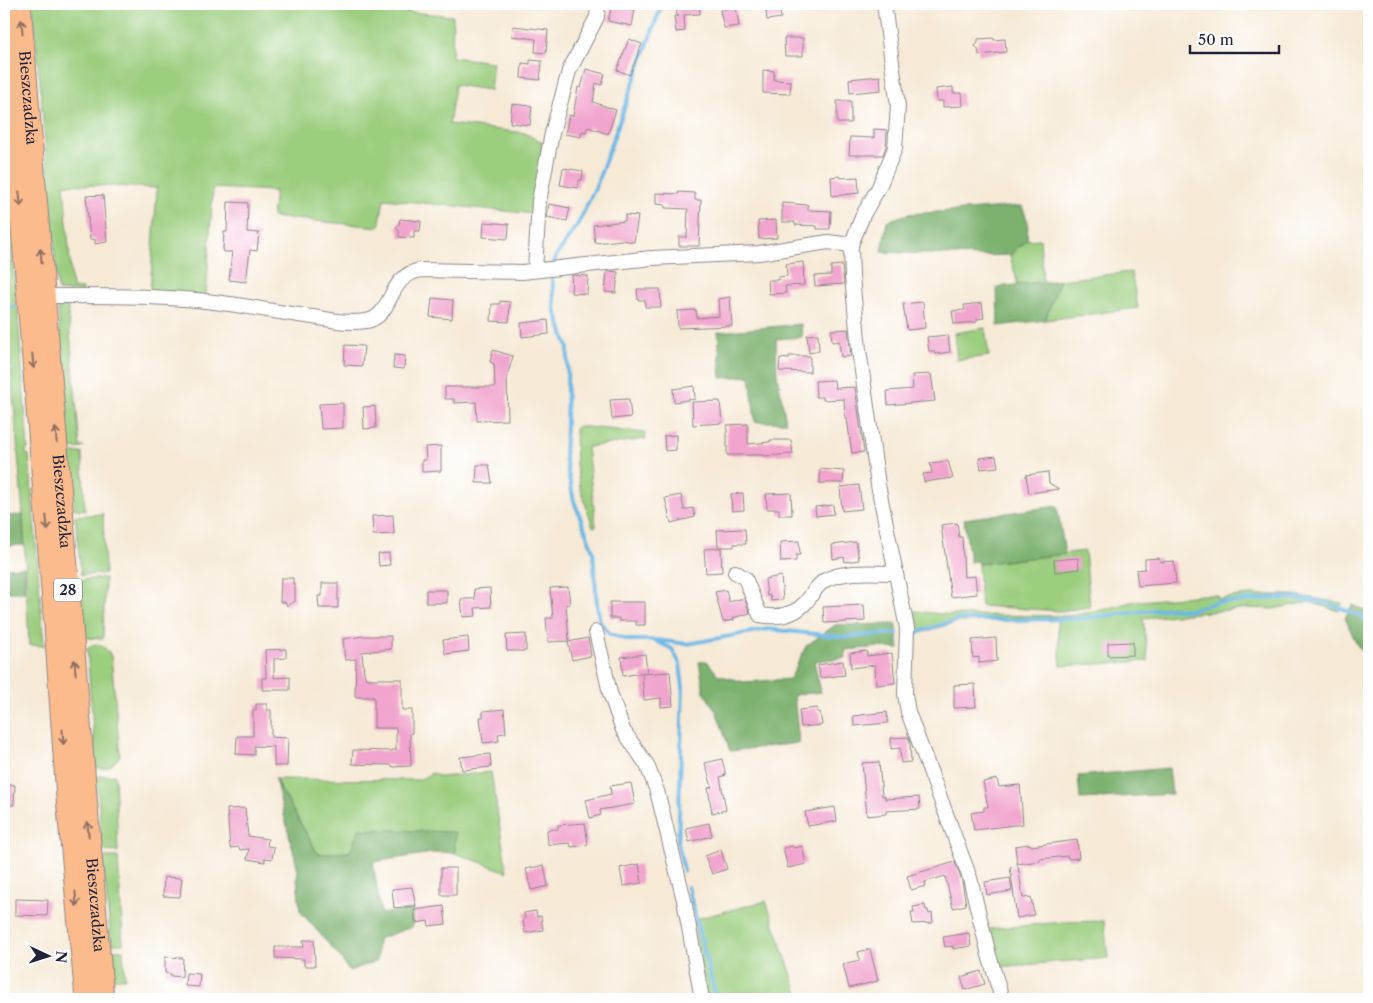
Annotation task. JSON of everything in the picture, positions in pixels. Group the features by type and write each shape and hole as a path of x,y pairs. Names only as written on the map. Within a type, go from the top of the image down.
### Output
{"main road":[{"name":"Bieszczadzka","path":"20,4 102,999"},
{"name":"Bieszczadzka","path":"4,11 54,616 67,798 86,999"}],"street":[{"path":"540,269 539,201 552,133 569,71 597,17 598,4"},
{"path":"884,4 898,106 894,148 879,187 863,215 851,245 859,350 878,485 907,628 905,694 908,712 970,878 1002,999"},
{"path":"44,296 138,296 205,301 336,321 361,322 378,316 398,282 414,271 505,272 652,258 759,253 828,242 851,245"},
{"path":"734,572 745,578 760,615 772,617 788,615 805,604 816,588 826,580 846,574 896,573"},
{"path":"596,632 610,693 623,730 647,765 657,790 684,900 702,999"}],"green space":[{"path":"33,4 365,4 365,8 453,16 452,57 493,62 490,90 455,85 449,124 525,133 543,143 535,214 384,199 379,227 272,217 275,191 213,188 206,297 150,292 157,188 64,184 72,288 83,289 83,292 58,291"},
{"path":"4,144 16,293 14,295 15,302 17,302 28,449 26,454 29,455 44,646 29,645 23,515 7,318 4,318"},
{"path":"1022,206 1028,222 1027,240 1010,255 979,256 882,252 887,221 908,214"},
{"path":"1040,239 1043,281 1018,285 1010,255 1027,240"},
{"path":"1131,272 1138,308 1045,320 1060,280"},
{"path":"1060,280 1045,320 998,326 997,287"},
{"path":"67,299 80,447 84,447 78,449 69,446 58,310 59,300"},
{"path":"801,324 802,337 776,339 777,373 786,422 755,422 750,376 721,378 718,332"},
{"path":"985,328 989,356 957,360 954,333"},
{"path":"578,426 645,433 646,439 587,447 596,526 593,527 580,487 576,465 575,429"},
{"path":"72,453 82,453 85,510 75,509 70,456"},
{"path":"1057,506 1065,554 978,564 977,561 970,562 964,519"},
{"path":"103,514 105,574 81,575 75,516"},
{"path":"23,515 24,545 4,546 4,516"},
{"path":"1085,551 1090,607 1060,611 981,606 978,564"},
{"path":"24,567 25,592 4,592 4,568"},
{"path":"105,578 103,639 89,638 85,636 81,580"},
{"path":"1217,595 1218,599 1249,595 1293,595 1342,603 1339,611 1309,602 1273,609 1251,608 1143,618 1148,661 1061,666 1057,620 958,622 913,634 911,615 915,611 952,615 1071,616 1131,602"},
{"path":"1352,605 1369,612 1369,660 1357,645 1345,618"},
{"path":"896,624 899,649 880,647 845,650 846,658 814,661 821,692 794,695 799,743 730,751 717,713 704,692 699,662 707,661 718,675 744,682 790,679 806,646 835,625"},
{"path":"97,644 106,649 111,656 120,755 113,764 106,768 96,767 87,648"},
{"path":"1169,768 1172,794 1080,799 1078,776"},
{"path":"491,772 507,872 455,853 455,832 350,852 318,854 275,779 419,780 432,773 440,777"},
{"path":"115,775 118,852 105,851 102,848 97,778 99,776"},
{"path":"275,779 318,854 350,852 359,829 455,832 455,853 439,852 373,862 381,914 413,909 412,927 378,939 377,961 349,971 340,957 300,911 298,870"},
{"path":"105,857 118,857 123,944 112,944 111,942 103,859"},
{"path":"766,901 800,999 707,999 693,922 699,918"},
{"path":"1104,921 1108,958 998,967 988,929 1063,922"},
{"path":"111,950 123,950 125,978 113,978"}],"building":[{"path":"699,4 700,14 684,15 685,31 676,32 674,16 677,16 676,7"},
{"path":"765,4 779,4 781,18 767,20"},
{"path":"612,5 635,9 632,26 608,21"},
{"path":"736,7 739,26 724,28 720,10"},
{"path":"513,26 548,30 546,53 535,52 536,39 512,36"},
{"path":"784,38 803,38 803,56 785,56"},
{"path":"993,38 994,40 1005,39 1006,52 979,55 978,49 975,46 978,43 978,39"},
{"path":"629,39 642,44 630,75 617,70"},
{"path":"530,60 542,61 540,80 521,78 522,63 530,64"},
{"path":"586,69 605,74 602,85 596,83 593,102 616,110 608,134 588,127 586,132 582,131 581,137 565,134 569,115 573,116 578,87 581,88"},
{"path":"763,70 774,71 774,80 791,81 790,94 763,93"},
{"path":"880,76 881,90 850,93 849,79"},
{"path":"953,87 953,93 962,93 963,106 943,107 943,101 937,101 936,89"},
{"path":"837,101 851,101 851,123 837,123"},
{"path":"512,104 532,106 530,125 510,123"},
{"path":"874,129 887,130 886,146 883,155 849,155 850,137 874,138"},
{"path":"563,168 583,171 582,180 579,180 578,188 560,185"},
{"path":"840,176 840,178 858,177 859,193 832,196 831,177"},
{"path":"678,192 695,193 695,200 701,200 699,246 679,246 679,237 687,237 688,209 665,208 665,205 656,204 656,193 679,194"},
{"path":"103,195 107,242 95,244 95,239 90,240 86,196"},
{"path":"228,202 248,203 247,232 259,233 257,251 250,250 246,282 229,280 232,252 224,252 223,249 224,232 227,232"},
{"path":"782,203 808,205 808,210 831,211 830,229 817,229 817,226 795,225 795,222 782,222"},
{"path":"549,204 570,208 567,221 547,217"},
{"path":"625,215 638,216 634,242 622,240 595,243 593,225 625,221"},
{"path":"400,219 421,221 420,231 414,231 414,238 399,237 399,231 396,227"},
{"path":"776,220 777,238 759,239 758,221"},
{"path":"484,222 509,224 508,239 483,237"},
{"path":"803,262 804,285 785,286 786,293 769,294 768,280 778,280 778,277 787,276 786,264"},
{"path":"842,265 844,284 815,286 814,276 831,275 831,266"},
{"path":"607,272 618,272 616,293 605,292"},
{"path":"572,275 588,276 587,294 571,293"},
{"path":"637,289 660,289 661,307 645,307 645,300 638,300"},
{"path":"730,297 732,326 678,328 677,311 696,310 697,318 719,316 718,299"},
{"path":"432,298 453,300 452,319 430,317"},
{"path":"500,301 510,302 509,322 491,321 492,304 500,304"},
{"path":"923,302 925,328 907,330 903,304"},
{"path":"982,303 984,318 977,319 977,322 954,324 952,311 965,310 964,305"},
{"path":"548,320 549,334 522,337 521,323"},
{"path":"848,329 851,356 841,357 839,341 832,342 831,330"},
{"path":"818,334 819,351 809,353 807,335"},
{"path":"948,335 950,352 935,354 934,351 929,351 927,337"},
{"path":"345,345 364,346 362,366 344,365"},
{"path":"493,350 513,356 507,377 508,420 477,421 476,402 454,403 454,399 445,399 445,387 495,387 494,364 490,362"},
{"path":"394,355 405,356 404,369 393,368"},
{"path":"789,356 810,356 810,372 779,371 780,358 789,359"},
{"path":"931,374 935,401 888,405 887,391 913,389 912,375"},
{"path":"834,380 835,388 855,387 864,452 852,453 847,419 845,419 844,399 823,400 823,397 816,397 815,381"},
{"path":"694,386 695,399 674,402 673,389"},
{"path":"629,399 631,417 612,419 610,400"},
{"path":"720,401 722,423 693,425 692,402"},
{"path":"343,403 343,428 321,429 319,404"},
{"path":"375,406 376,428 364,429 363,407"},
{"path":"748,424 748,444 770,442 770,440 791,440 793,454 763,456 727,455 727,425"},
{"path":"676,435 676,450 665,451 664,436"},
{"path":"441,446 441,471 422,472 422,460 426,460 425,447"},
{"path":"996,456 998,467 981,469 979,458"},
{"path":"948,461 953,478 924,482 923,474 932,473 930,463"},
{"path":"477,465 489,465 492,483 476,483"},
{"path":"820,469 844,471 843,483 820,483"},
{"path":"1048,472 1049,483 1059,489 1029,493 1026,475"},
{"path":"859,485 862,509 842,511 840,487"},
{"path":"743,493 744,510 732,511 731,494"},
{"path":"791,493 792,515 779,515 779,509 767,509 766,494"},
{"path":"681,495 684,510 693,508 695,517 671,523 665,498"},
{"path":"833,505 834,514 816,516 815,507"},
{"path":"393,515 394,534 373,535 372,516"},
{"path":"957,523 959,537 962,537 964,577 975,576 977,594 951,597 941,525"},
{"path":"745,529 746,544 734,544 734,547 718,547 717,530"},
{"path":"799,541 800,555 796,555 796,561 781,562 780,542"},
{"path":"856,542 859,560 845,562 844,557 833,559 832,545"},
{"path":"721,548 722,572 706,573 704,549"},
{"path":"389,553 390,565 379,566 378,554"},
{"path":"1078,558 1079,569 1055,572 1054,560"},
{"path":"1159,558 1160,562 1174,561 1176,583 1138,586 1136,570 1145,569 1145,559"},
{"path":"781,576 783,600 771,601 770,595 767,596 765,579"},
{"path":"281,578 293,578 293,584 295,584 295,602 287,606 285,602 280,602"},
{"path":"322,583 338,583 338,608 319,608 318,596 322,596"},
{"path":"568,587 570,604 566,604 569,641 548,642 546,618 553,618 550,588"},
{"path":"490,588 491,607 475,608 476,616 463,617 461,599 475,599 474,589"},
{"path":"426,590 447,590 447,603 426,603"},
{"path":"726,590 729,602 744,598 750,613 733,618 734,620 723,622 715,592"},
{"path":"610,602 645,602 645,625 636,625 636,621 619,621 619,618 610,618"},
{"path":"864,605 865,621 824,623 823,607"},
{"path":"526,634 526,651 507,651 506,635"},
{"path":"364,636 391,636 391,649 362,652 364,673 366,679 402,679 402,710 412,710 412,733 410,733 411,766 393,767 392,765 352,764 353,750 396,750 396,728 374,728 374,697 355,697 356,659 345,660 343,639"},
{"path":"468,637 469,651 445,654 443,640"},
{"path":"588,638 591,656 572,660 568,642"},
{"path":"996,638 997,661 979,663 979,657 973,658 972,640"},
{"path":"1133,642 1133,655 1108,656 1108,643"},
{"path":"286,649 286,658 274,659 274,678 290,677 290,690 262,690 262,678 266,678 265,650"},
{"path":"867,651 867,656 892,653 895,683 876,685 875,665 851,668 850,653"},
{"path":"645,654 647,672 623,676 621,657"},
{"path":"843,661 845,675 820,678 818,665"},
{"path":"670,672 673,706 661,707 661,698 644,700 642,674"},
{"path":"975,684 976,707 954,708 954,685"},
{"path":"256,704 267,704 267,710 271,710 271,737 288,738 287,766 274,766 274,747 254,746 254,755 236,754 237,736 253,736 253,710 256,710"},
{"path":"817,708 817,712 820,712 822,725 801,727 799,710"},
{"path":"504,709 506,733 498,734 499,741 483,743 480,717 483,717 483,711"},
{"path":"887,712 888,723 854,726 853,716"},
{"path":"908,737 911,762 901,763 900,748 891,749 891,738"},
{"path":"490,754 491,767 462,770 460,757"},
{"path":"722,759 726,775 720,777 726,810 712,813 708,788 712,787 705,763"},
{"path":"879,762 882,796 885,796 885,799 919,797 920,809 886,811 886,814 867,816 862,763"},
{"path":"997,779 999,787 1020,785 1023,824 974,830 971,813 984,811 984,807 988,807 983,782"},
{"path":"631,783 635,804 600,810 601,815 590,818 586,800 611,794 610,786"},
{"path":"4,784 15,785 14,805 4,805"},
{"path":"835,807 837,821 808,826 805,812"},
{"path":"245,808 248,836 268,839 267,846 274,847 272,859 265,858 265,862 247,859 249,849 230,848 227,809"},
{"path":"585,823 588,845 571,847 570,843 548,845 547,830 558,829 558,825"},
{"path":"709,823 712,836 689,842 686,828"},
{"path":"1077,840 1079,858 1068,859 1068,856 1017,864 1015,846 1030,844 1031,846"},
{"path":"793,846 794,848 802,846 806,864 788,868 783,848"},
{"path":"721,850 727,869 712,874 705,856"},
{"path":"955,862 962,881 966,905 953,908 945,876 925,882 926,886 911,890 907,876"},
{"path":"639,864 642,883 623,886 620,868"},
{"path":"544,865 548,886 531,890 526,869"},
{"path":"1018,866 1023,898 1031,897 1034,915 1017,918 1010,867"},
{"path":"441,868 456,868 456,895 441,895"},
{"path":"164,877 182,878 180,897 163,896"},
{"path":"1010,878 1012,891 987,895 985,882"},
{"path":"412,887 416,906 394,908 392,889"},
{"path":"15,899 48,900 47,916 15,915"},
{"path":"925,905 929,914 932,913 933,923 913,924 911,912 914,912 913,907"},
{"path":"444,906 446,924 429,926 428,921 416,923 414,910"},
{"path":"536,911 537,917 541,916 543,930 525,933 524,913"},
{"path":"969,933 971,946 953,949 953,946 945,947 943,937"},
{"path":"303,940 314,940 315,966 304,966 304,959 275,958 275,947 304,947"},
{"path":"870,949 878,981 849,988 843,964 860,960 858,952"},
{"path":"165,957 183,958 182,977 171,976 171,974 165,973"},
{"path":"981,971 985,984 965,990 961,977"},
{"path":"186,973 200,974 199,987 185,986"}],"waterway":[{"path":"662,4 596,186 579,222 555,258 552,278 555,309 568,348 565,458 574,501 593,551 600,622 610,634 629,640 654,640 672,649 680,664 683,687 678,844 684,871"},
{"path":"4,307 14,307"},
{"path":"917,632 958,620 1077,619 1171,608 1190,610 1217,602 1272,598 1297,598 1327,603 1361,616 1369,623"},
{"path":"657,640 687,644 768,629 843,637 897,633"},
{"path":"688,887 716,999"}]}
